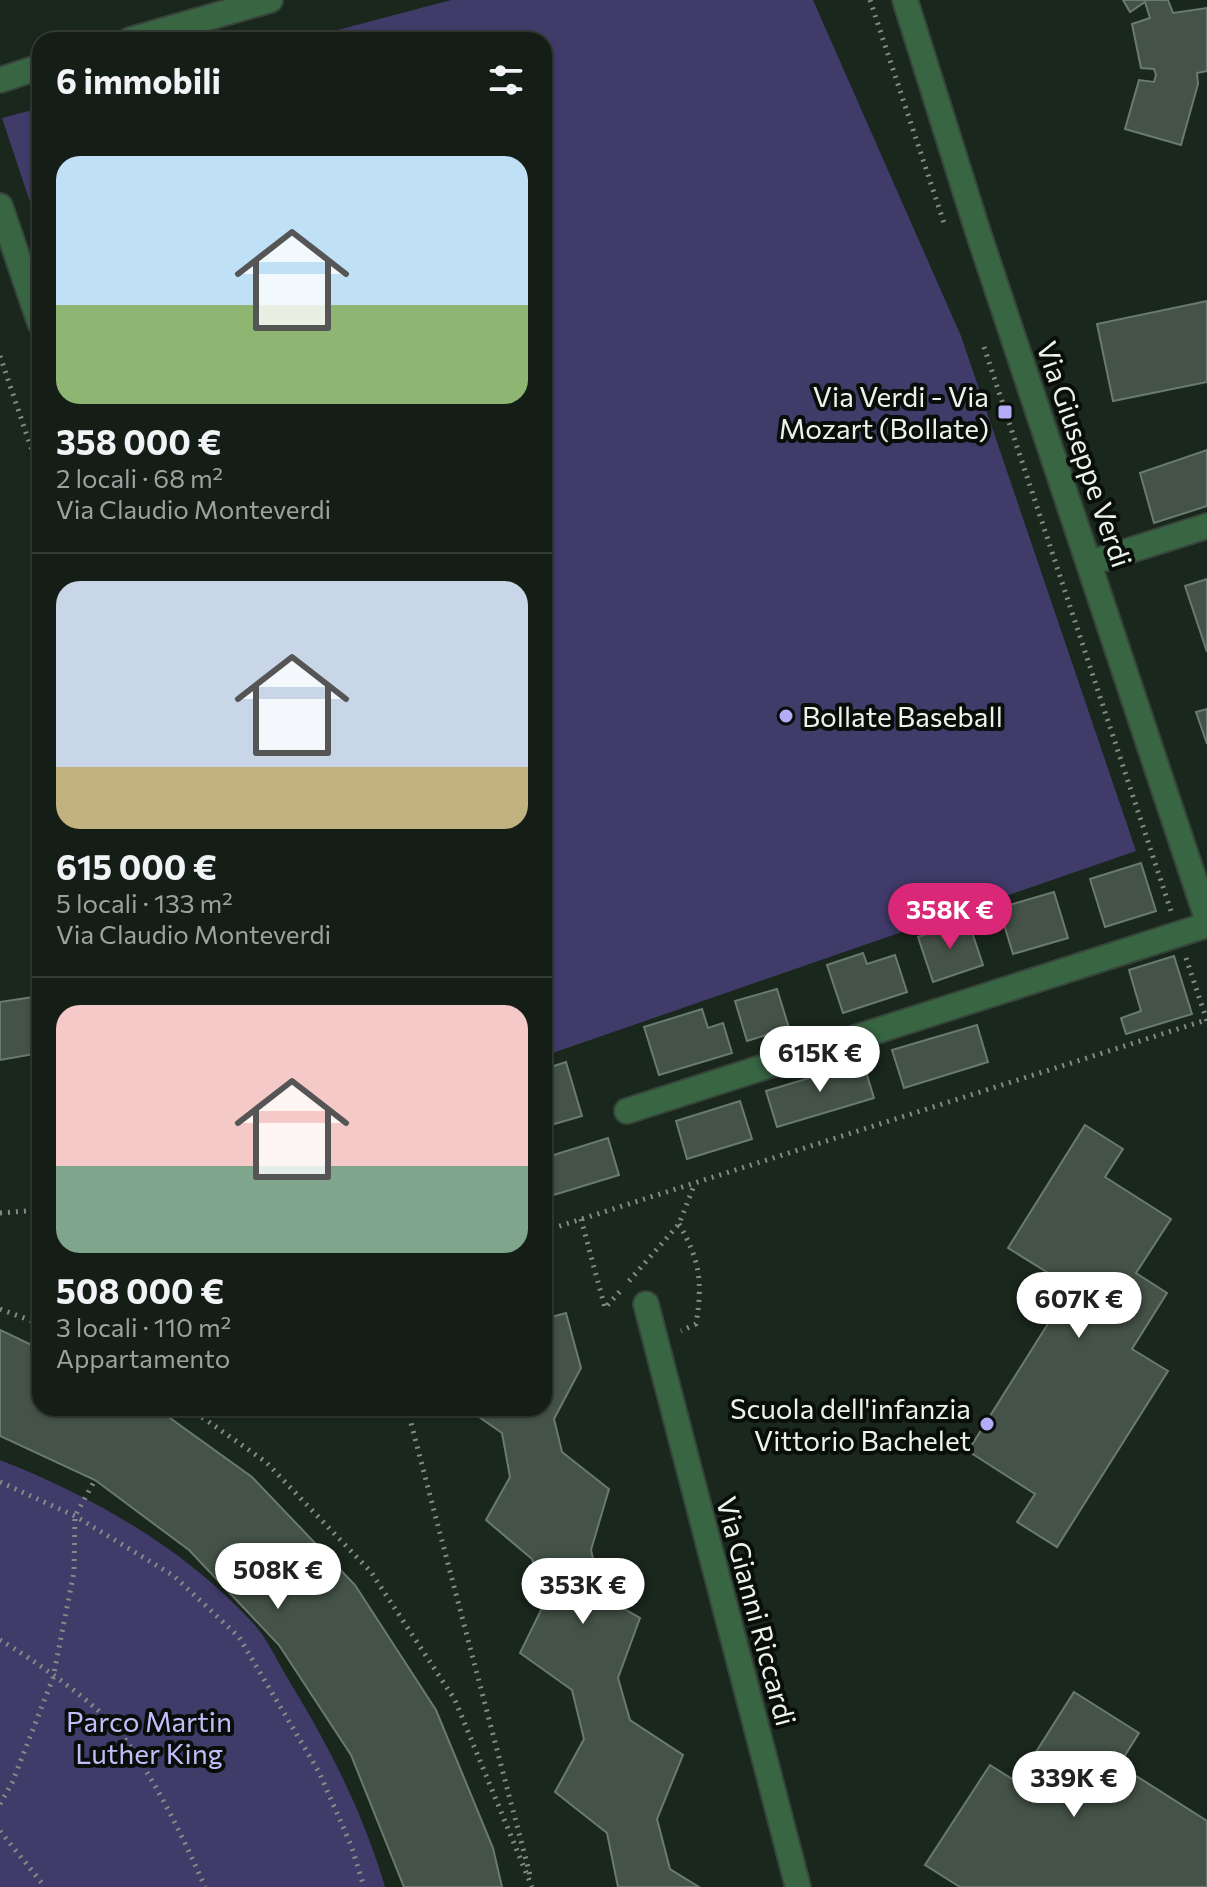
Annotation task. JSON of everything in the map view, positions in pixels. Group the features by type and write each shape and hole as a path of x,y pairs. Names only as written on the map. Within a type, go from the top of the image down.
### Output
{"street":[{"path":"158,32 270,0"},
{"name":"Via Giuseppe Verdi","path":"905,3 978,232 1207,918"},
{"path":"0,80 32,70"},
{"path":"0,206 32,300"},
{"path":"1090,563 1207,526"},
{"path":"627,1111 1207,925"},
{"name":"Via Gianni Riccardi","path":"646,1304 798,1887"}],"path":[{"path":"870,0 944,226"},
{"path":"552,1228 1207,1020 984,346"},
{"path":"0,356 32,450"},
{"path":"581,1219 605,1308 679,1224 695,1183"},
{"path":"0,1213 32,1211"},
{"path":"656,1342 696,1324 701,1293 697,1255 679,1224"},
{"path":"0,1309 32,1321"},
{"path":"200,1416 266,1462 371,1572 455,1700 533,1887"},
{"path":"409,1416 533,1887"},
{"path":"0,1804 12,1783 53,1678 74,1572 75,1516 95,1480"},
{"path":"0,1482 75,1516 174,1576 239,1637 319,1772 351,1845 364,1887"},
{"path":"0,1640 81,1696 121,1734 185,1840 205,1887"},
{"path":"0,1831 45,1887"}],"green space":[{"path":"451,0 813,0 961,336 1136,851 552,1053 552,32 330,32"},
{"path":"32,110 32,208 2,118"},
{"name":"Parco Martin Luther King","path":"0,1460 69,1491 136,1527 198,1571 253,1623 331,1754 366,1832 385,1887 0,1887"}],"building":[{"path":"1123,0 1168,0 1173,13 1207,8 1207,71 1197,73 1198,84 1181,145 1125,129 1139,80 1154,82 1156,75 1154,69 1141,68 1132,24 1150,18 1145,2 1130,12"},
{"path":"1207,301 1207,382 1113,401 1097,324"},
{"path":"1207,450 1207,506 1154,523 1140,473"},
{"path":"1207,579 1207,652 1185,586"},
{"path":"1207,709 1207,744 1196,712"},
{"path":"1141,863 1156,911 1105,927 1090,879"},
{"path":"1054,892 1068,938 1013,954 999,908"},
{"path":"968,920 983,965 933,982 918,937"},
{"path":"863,953 867,964 895,955 907,992 843,1013 827,965"},
{"path":"1174,956 1192,1014 1126,1034 1121,1018 1141,1011 1129,970"},
{"path":"777,989 789,1028 747,1041 735,1001"},
{"path":"32,997 32,1054 0,1060 0,1002"},
{"path":"702,1009 708,1028 723,1023 732,1053 659,1075 644,1027"},
{"path":"977,1025 988,1062 904,1088 892,1050"},
{"path":"566,1062 582,1116 552,1125 552,1066"},
{"path":"863,1062 874,1098 777,1127 766,1091"},
{"path":"740,1101 752,1139 687,1159 676,1121"},
{"path":"1085,1125 1123,1149 1105,1177 1171,1219 1136,1273 1167,1293 1132,1349 1168,1371 1057,1547 1017,1522 1035,1494 968,1451 1071,1287 1008,1248"},
{"path":"608,1138 619,1175 552,1196 552,1156"},
{"path":"566,1313 581,1368 554,1419 562,1452 609,1489 591,1550 602,1596 640,1618 618,1678 630,1720 683,1755 657,1819 670,1869 699,1887 618,1887 607,1833 555,1792 584,1739 572,1690 520,1653 545,1602 532,1559 486,1520 510,1477 502,1433 478,1416 552,1416 552,1317"},
{"path":"0,1330 32,1345 32,1416 167,1416 252,1477 355,1585 436,1710 493,1848 502,1887 404,1887 351,1755 279,1645 189,1550 95,1480 0,1436"},
{"path":"1074,1692 1139,1733 1119,1765 1207,1821 1207,1887 960,1887 925,1865 990,1765 1017,1782"}],"place":[{"name":"Via Verdi - Via Mozart (Bollate)","path":"1005,412"},
{"name":"Bollate Baseball","path":"786,716"},
{"name":"Scuola dell'infanzia Vittorio Bachelet","path":"987,1424"}]}
